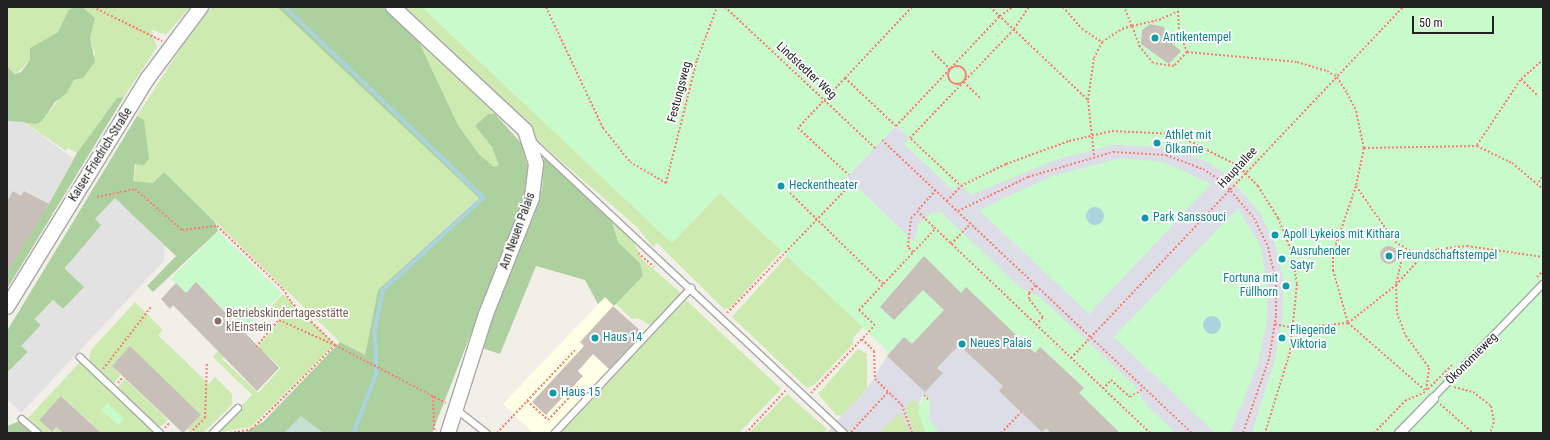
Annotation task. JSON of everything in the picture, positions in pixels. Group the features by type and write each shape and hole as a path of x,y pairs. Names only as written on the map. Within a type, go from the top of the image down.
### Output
{"street":[{"name":"Kaiser-Friedrich-Straße","path":"7,307 148,78 201,7"},
{"path":"394,7 511,116 531,140"},
{"name":"Am Neuen Palais","path":"448,433 454,408 532,198 536,173 531,140"},
{"name":"Ökonomieweg","path":"1400,433 1433,398"}],"lane":[{"path":"531,140 691,288 844,433"},
{"name":"Ökonomieweg","path":"1433,398 1543,284"},
{"path":"555,433 691,288"},
{"path":"80,357 160,433"},
{"path":"213,433 238,408"},
{"path":"454,408 487,433"},
{"path":"22,419 38,433"}],"path":[{"path":"93,7 151,32 165,43"},
{"name":"Festungsweg","path":"546,7 603,128 630,162 666,184 697,60 717,7"},
{"name":"Lindstedter Weg","path":"725,7 875,148"},
{"path":"849,176 798,128 912,7"},
{"path":"990,7 1088,100"},
{"path":"845,78 896,126 1000,16 1013,7"},
{"path":"959,184 910,138 1014,29 1029,7"},
{"path":"1063,7 1082,29 1102,42"},
{"path":"1124,7 1146,57 1153,63 1174,66 1187,52"},
{"path":"1180,7 1178,11 1179,32 1187,52"},
{"name":"Hauptallee","path":"1071,358 1403,7"},
{"path":"1094,155 1089,135 1088,100 1094,58 1102,42 1132,26 1178,11"},
{"path":"932,51 950,69 951,81 964,82 981,99"},
{"path":"1187,52 1297,62 1337,77 1356,111 1364,148 1356,186 1333,253 1336,282 1348,324 1474,433"},
{"path":"1477,146 1521,79 1543,60"},
{"path":"950,69 963,68 964,82"},
{"path":"1521,79 1538,96"},
{"path":"947,201 961,186 982,175 1089,135 1135,129 1175,134 1214,151 1246,173 1269,201 1291,250 1297,284 1294,328 1282,383 1266,433"},
{"path":"882,140 1192,433"},
{"path":"1364,148 1477,146 1512,163 1539,183 1543,189"},
{"path":"958,211 1028,177 1094,155 1132,151 1166,155 1203,169 1231,189 1254,218 1268,246 1276,280 1275,324 1263,384 1243,433"},
{"path":"1539,183 1543,175"},
{"path":"722,318 852,183"},
{"path":"1356,186 1374,216 1404,250 1421,257"},
{"path":"97,197 136,189 182,230 217,226 284,289 291,302 335,345"},
{"path":"913,252 908,247 911,218 936,190"},
{"path":"790,193 883,284"},
{"path":"917,211 1150,433"},
{"path":"951,244 971,223"},
{"path":"806,397 875,325 859,310 935,229"},
{"path":"1275,324 1294,328 1348,324 1396,285 1421,257 1438,249 1468,246 1543,257"},
{"path":"1404,250 1396,285 1396,306 1401,325 1429,368 1426,391"},
{"path":"1036,285 1029,293 1029,299 1043,317 1036,325"},
{"path":"98,375 151,308"},
{"path":"256,347 279,320 380,366 454,408"},
{"path":"862,339 874,351 875,379 902,405 912,433"},
{"path":"230,433 252,429 335,345"},
{"path":"497,433 576,349"},
{"path":"190,433 205,418 207,362"},
{"path":"119,382 123,377"},
{"path":"1103,389 1111,380 1130,397 1139,395 1145,388"},
{"path":"746,433 792,384"},
{"path":"527,401 548,420 578,388 575,385"},
{"path":"1446,385 1473,392 1488,403 1494,416 1490,433"},
{"path":"1374,433 1404,400 1426,391"},
{"path":"850,433 889,392"},
{"path":"924,395 928,399"},
{"path":"433,396 434,433"},
{"path":"1000,433 1021,412"},
{"path":"167,426 170,422"}],"shaded area":[{"path":"7,121 24,122 74,159 45,211 26,199 30,194 25,191 21,196 13,191 7,201"},
{"path":"896,126 910,138 904,144 953,190 959,184 971,195 1055,160 1113,145 1168,147 1207,162 1228,176 1260,213 1275,243 1283,278 1283,315 1275,359 1252,433 1230,433 1258,363 1267,322 1268,290 1261,248 1238,208 1114,337 1215,433 1175,433 1145,404 1134,385 1040,297 1022,289 941,212 931,213 918,225 914,242 847,177","holes":["1121,158 1164,162 1211,184 1089,314 979,210 1052,176"]},
{"path":"115,198 165,246 164,261 21,413 7,399 7,373 28,352 21,346 41,325 35,319 53,300 63,309 84,287 65,269 101,225 95,219"},
{"path":"605,297 649,339 559,433 533,433 503,404"},
{"path":"959,345 1003,386 999,391 1042,432 1046,428 1051,433 939,433 929,419 930,397 922,396 919,404 913,399 905,409 914,433 910,433 901,412 878,433 826,433 867,389 887,356 925,392 943,373 937,368"},
{"path":"301,416 324,433 284,433"}],"green space":[{"path":"7,7 73,7 68,11 58,32 30,48 30,60 16,74 7,66"},
{"path":"73,7 82,7 95,18 90,38 95,62 83,78 74,80 66,94 55,102 42,121 36,124 7,121 7,66 15,74 21,72 30,60 30,48 58,32 68,11"},
{"path":"79,7 190,7 166,35 153,30 151,32 157,47 124,97 117,98 77,153 68,148 66,151 24,122 42,121 95,54 90,38 95,18"},
{"path":"212,7 277,7 479,197 378,290 365,355 340,342 164,172 153,183 133,181 144,120 137,116 194,28"},
{"path":"277,7 383,7 417,38 458,125 479,154 494,167 499,165 492,147 475,126 488,114 495,114 522,144 529,174 525,196 432,433 244,433 263,422 340,342 365,355 378,290 479,198"},
{"path":"403,7 422,7 672,243 720,193 782,251 730,308 724,309 657,243 653,247 638,228 537,140 528,126"},
{"name":"Park Sanssouci","path":"422,7 1543,7 1543,433 926,433 918,412 925,392 887,356 889,352 720,193 672,243"},
{"path":"417,38 495,114 488,114 475,126 492,147 500,165 494,167 479,154 458,125"},
{"path":"124,97 7,289 7,273 77,153 117,98"},
{"path":"137,116 144,120 149,159 144,165 135,164 133,181 153,183 164,172 215,222 218,231 153,292 147,286 176,256 115,199 96,219 102,225 65,268 85,287 63,309 53,300 35,319 41,325 22,346 28,352 7,373 7,331"},
{"path":"544,157 611,218 618,242 640,263 643,276 614,306 605,297 598,304 585,280 536,266 500,354 479,347 535,213 542,188"},
{"path":"611,218 631,236 642,259 682,294 652,326 638,318 632,319 616,304 643,276 640,263 618,242"},
{"path":"218,231 282,293 246,331 196,282 186,293 171,279"},
{"path":"787,256 863,327 853,338 853,344 814,385 807,388 732,317"},
{"path":"283,294 335,344 251,427 215,433 252,395 213,357 218,351 224,356 222,359 258,393 281,368 258,347 281,319 270,308"},
{"path":"686,300 781,389 739,433 561,433"},
{"path":"135,302 163,330 158,335 209,384 215,377 232,394 232,405 203,433 186,430 201,415 130,347 112,366 121,375 113,384 89,362 91,350"},
{"path":"858,349 867,354 867,389 842,416 836,415 818,394"},
{"path":"80,362 155,433 101,433 62,396 39,420 51,432 56,427 62,433 44,433 28,418"},
{"path":"125,379 168,420 164,424 158,427 117,388"},
{"path":"787,394 827,429 825,433 749,433"},
{"path":"913,399 919,404 939,433 914,433 905,409"},
{"path":"107,403 124,419 118,425 101,410"},
{"path":"899,413 903,413 910,433 878,433"},
{"path":"20,421 34,433 7,433 7,426"}],"water":[{"path":"1095,207 1101,210 1104,216 1101,222 1095,225 1089,222 1086,216 1089,210"},
{"path":"1212,316 1218,319 1221,325 1218,331 1212,334 1206,331 1203,325 1206,319"}],"building":[{"name":"Antikentempel","path":"1150,24 1164,27 1169,41 1181,51 1169,64 1141,44 1142,30"},
{"path":"13,191 21,196 24,191 49,204 7,273 7,201"},
{"name":"Freundschaftstempel","path":"1385,246 1393,246 1398,251 1396,262 1393,264 1385,264 1380,259 1380,251"},
{"name":"Neues Palais","path":"924,256 961,293 966,287 1035,353 1040,347 1084,388 1079,393 1120,433 1051,433 1046,428 1042,432 999,391 1003,386 959,345 937,368 943,373 925,392 887,356 904,337 912,344 944,310 923,290 894,320 880,307"},
{"path":"196,282 279,368 257,391 173,305 170,309 161,299 176,283 186,293"},
{"path":"613,306 643,333 609,369 593,354 578,371 583,376 546,415 532,402 584,346 580,342"},
{"path":"130,346 201,415 183,433 112,366"},
{"path":"61,396 101,433 63,433 56,427 52,432 39,420"}],"waterway":[{"path":"285,7 484,198 383,291 375,331 377,373 354,433"}],"place":[{"name":"Antikentempel","path":"1155,38"},
{"name":"Athlet mit Ölkanne","path":"1157,143"},
{"name":"Heckentheater","path":"781,186"},
{"name":"Park Sanssouci","path":"1145,218"},
{"name":"Apoll Lykeios mit Kithara","path":"1275,235"},
{"name":"Freundschaftstempel","path":"1389,256"},
{"name":"Ausruhender Satyr","path":"1282,259"},
{"name":"Fortuna mit Füllhorn","path":"1286,286"},
{"name":"Betriebskindertagesstätte klEinstein","path":"218,321"},
{"name":"Haus 14","path":"595,338"},
{"name":"Fliegende Viktoria","path":"1282,338"},
{"name":"Neues Palais","path":"962,344"},
{"name":"Haus 15","path":"553,393"}]}
